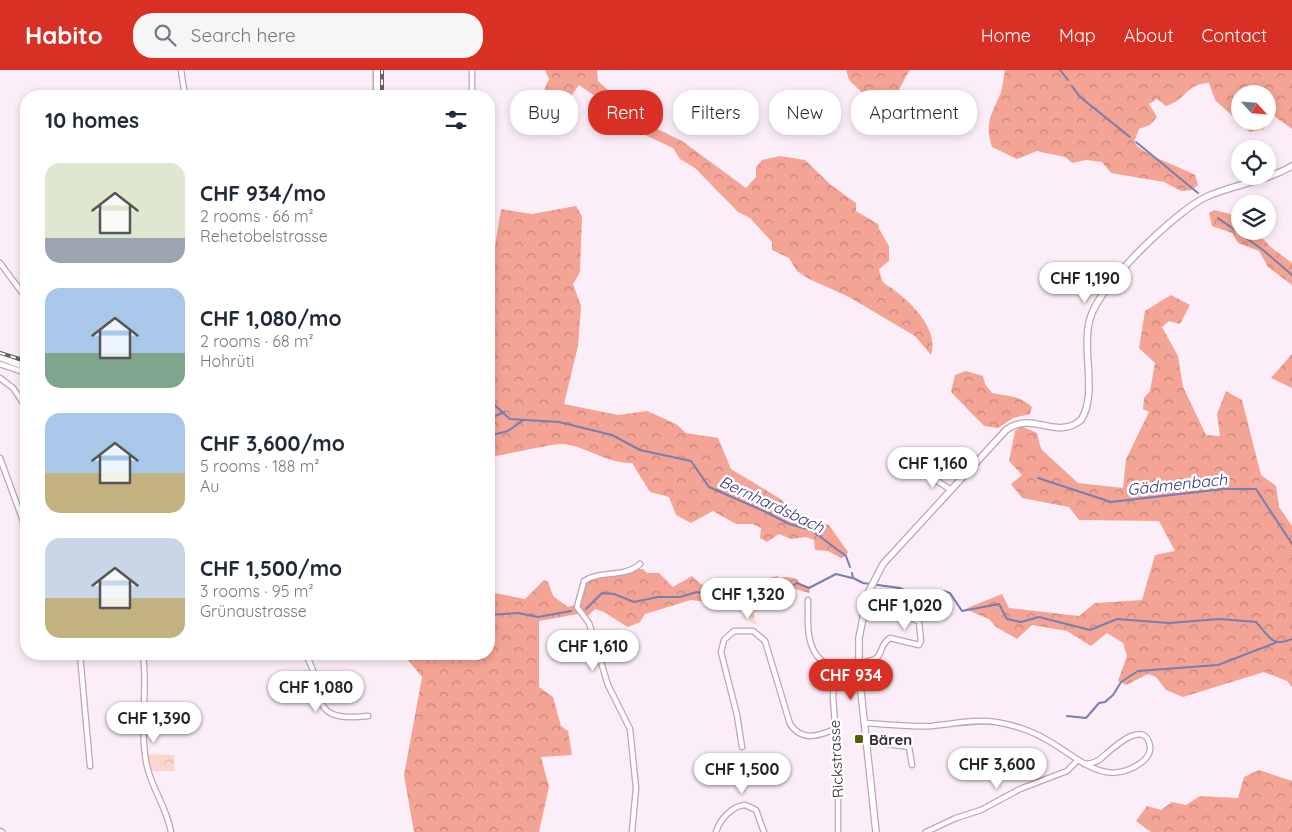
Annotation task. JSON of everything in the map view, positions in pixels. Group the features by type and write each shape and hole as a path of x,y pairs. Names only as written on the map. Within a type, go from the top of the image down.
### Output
{"main road":[{"path":"377,70 377,90"},
{"path":"0,357 20,365"}],"street":[{"path":"181,70 184,90"},
{"path":"472,70 472,90"},
{"path":"876,832 875,808 865,741 859,674 860,632 866,598 871,583 883,564 950,490 1013,425 1027,422 1064,428 1081,420 1088,404 1088,332 1090,316 1100,297 1144,248 1180,214 1197,202 1219,192 1262,180 1292,166"},
{"path":"0,263 20,290"},
{"path":"0,364 20,371"},
{"path":"0,378 12,388 20,399"},
{"path":"0,458 20,513"},
{"path":"925,473 950,490"},
{"path":"632,832 636,788 630,729 608,685 589,623 577,607 584,581 595,576 633,570 640,564"},
{"path":"859,663 874,661 878,658 887,639 890,638 919,645 921,642 919,622 892,608 866,598"},
{"path":"808,600 807,620 813,648 819,658 843,676 859,674"},
{"path":"742,747 737,715 720,652 724,640 729,634 741,630 753,631 765,641 790,724 794,730 816,737 835,729"},
{"path":"81,660 90,766"},
{"path":"143,660 147,767 165,807 171,832"},
{"path":"308,660 319,700 326,710 352,718 368,716"},
{"name":"Rickstrasse","path":"838,832 833,690 843,676"},
{"path":"864,723 930,726 981,721 1003,724 1044,738 1077,761 1084,764 1104,772 1122,771 1144,760 1150,750 1149,743 1144,737 1130,736 1116,744 1099,760 1084,764"},
{"path":"865,741 909,747 912,765"},
{"path":"926,832 956,818 981,810 1020,789 1067,771 1077,761"},
{"path":"716,832 732,810 745,805 756,810 764,832"}],"green space":[{"path":"545,70 597,70 598,81 608,90 588,91 579,85 575,90 544,90 549,79"},
{"path":"846,70 910,70 898,90 859,90 849,80"},
{"path":"1005,70 1292,70 1292,129 1276,117 1276,85 1231,85 1231,115 1215,100 1209,83 1195,86 1178,100 1166,106 1157,99 1149,104 1157,117 1150,125 1139,129 1134,142 1138,147 1153,156 1195,175 1198,185 1191,190 1181,191 1164,182 1111,173 1102,162 1086,160 1072,163 1065,157 1037,151 1017,159 992,147 989,126 1001,91"},
{"path":"663,132 682,141 746,188 756,177 756,167 762,160 780,156 805,160 831,185 856,203 856,211 878,224 889,246 889,261 879,269 881,278 885,284 909,303 923,318 931,336 931,355 915,336 849,297 809,279 797,271 789,258 772,250 772,242 750,218 738,212 695,168 680,159 673,148 645,135 663,135"},
{"path":"576,206 582,216 580,272 573,284 581,306 578,346 564,404 618,415 647,411 676,424 686,433 718,438 731,469 782,500 789,511 829,525 848,552 846,556 841,558 828,551 815,550 814,540 806,537 791,539 779,534 767,542 760,538 761,528 753,524 736,524 713,511 691,523 676,515 669,497 650,492 632,463 615,461 581,448 565,444 551,445 495,456 495,246 501,209 532,214"},
{"path":"1214,210 1231,215 1231,233 1212,226 1209,213"},
{"path":"1236,240 1264,240 1292,263 1292,285 1268,267 1259,251 1238,243"},
{"path":"1171,295 1190,305 1180,324 1169,321 1162,327 1178,356 1183,387 1206,435 1220,436 1217,414 1226,391 1242,400 1261,475 1276,486 1279,507 1292,526 1292,687 1287,681 1264,672 1183,697 1166,690 1156,677 1148,674 1126,685 1118,681 1127,656 1123,643 1107,633 1091,646 1067,631 1032,625 1017,639 996,627 989,619 965,609 1002,594 1009,608 1079,616 1095,603 1142,600 1155,555 1175,551 1159,521 1079,520 1069,507 1022,498 1011,484 1022,475 1009,461 1015,431 1021,426 1037,433 1041,449 1078,483 1123,488 1126,459 1149,412 1143,409 1144,398 1150,391 1155,363 1139,348 1145,311"},
{"path":"1292,354 1292,388 1271,378"},
{"path":"966,371 983,376 985,384 992,393 1014,397 1028,403 1032,407 1030,414 1013,418 998,428 984,426 951,392 955,375"},
{"path":"643,569 647,573 659,573 673,587 692,576 703,586 724,593 778,576 778,578 788,577 797,579 800,584 810,587 809,593 779,584 775,588 758,591 733,605 691,600 645,614 640,622 628,627 604,612 595,609 587,617 579,606 585,582"},
{"path":"544,580 548,582 553,596 568,607 575,605 578,614 539,621 539,687 553,697 561,726 568,731 572,755 541,757 549,787 539,832 414,832 404,775 422,677 408,660 495,660 495,593 525,599"},
{"path":"770,589 775,603 772,607 753,612 757,625 751,623 744,602 758,591"},
{"path":"146,754 174,755 175,771 149,771"},
{"path":"1259,770 1292,781 1292,832 1151,832 1136,821 1147,806 1161,810 1172,802 1186,805 1200,796 1238,798 1244,777"}],"waterway":[{"path":"1060,70 1068,80"},
{"path":"1072,86 1080,97 1130,137"},
{"path":"1136,142 1198,193"},
{"path":"1218,218 1263,250 1292,275"},
{"name":"Bernhardsbach","path":"495,405 510,419 559,422 612,435 640,450 691,461 709,487 789,524 811,530 846,556 850,567"},
{"path":"495,416 504,412"},
{"path":"495,434 508,431 522,421"},
{"name":"Gädmenbach","path":"1038,478 1111,502 1223,489 1256,489 1292,544"},
{"name":"Bernhardsbach","path":"852,573 853,578 863,583 900,588 923,599 943,591 950,593 962,611 999,604 1007,619 1021,622 1039,617 1090,630 1117,619 1169,623 1220,619 1256,622 1275,641 1280,642 1292,639"},
{"path":"586,609 602,593 614,594 634,602 658,597 680,597 697,592 729,601 772,584 792,586 797,583 809,588 836,574 852,578"},
{"path":"495,615 518,613 538,617 571,611"},
{"path":"1067,716 1086,718 1099,703 1105,702 1113,695 1121,682 1138,671 1218,665 1275,643"}],"railway":[{"path":"382,70 382,90"},
{"path":"0,353 20,359"}],"place":[{"name":"Bären","path":"859,739"}]}
